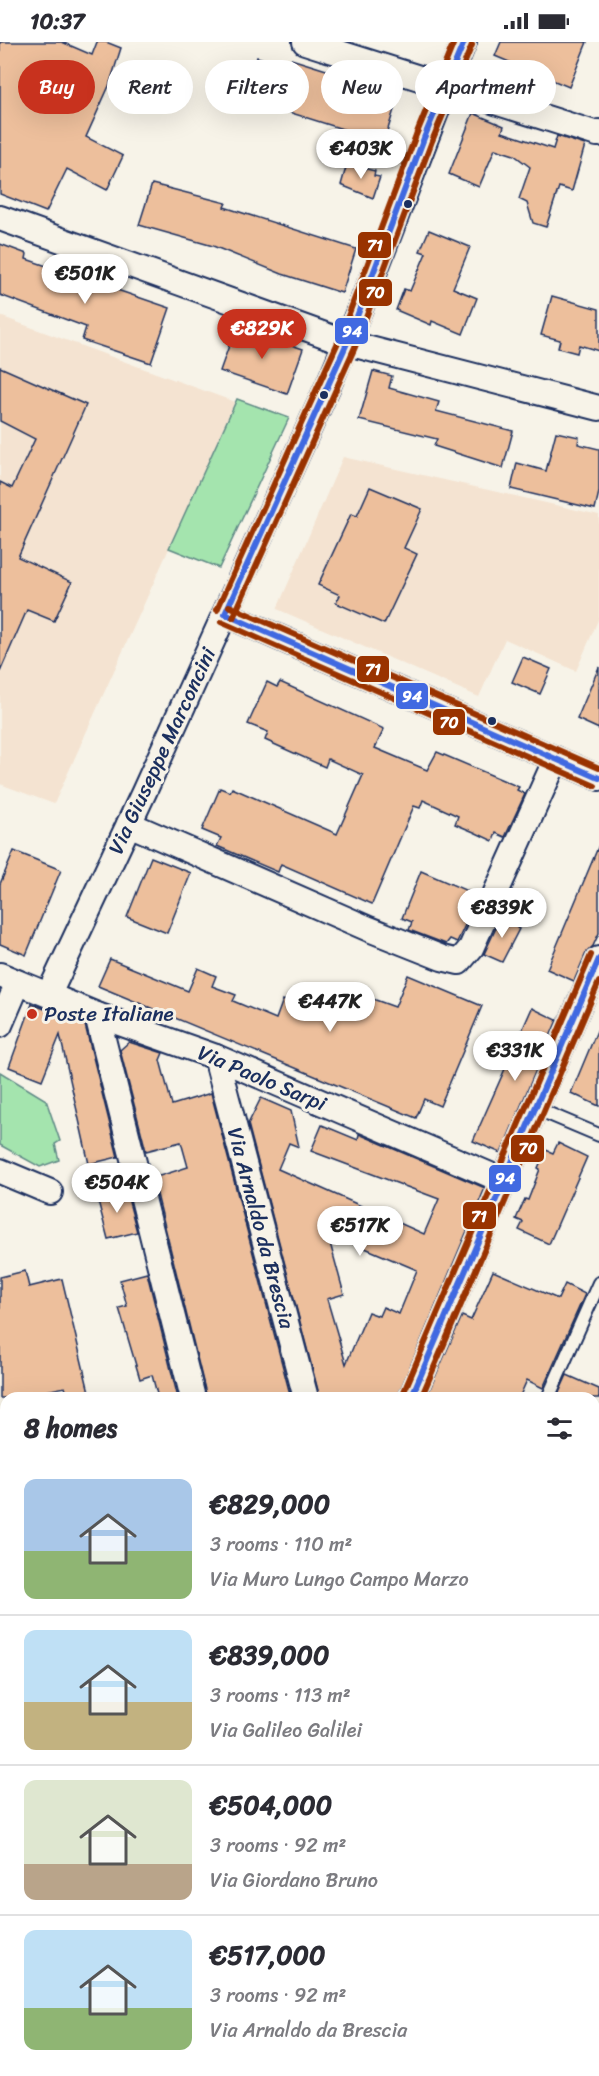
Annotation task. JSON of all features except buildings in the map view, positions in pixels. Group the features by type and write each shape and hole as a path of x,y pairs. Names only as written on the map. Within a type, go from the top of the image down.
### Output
{"street":[{"path":"305,42 415,76"},
{"name":"Via Giuseppe Marconcini","path":"457,60 464,42"},
{"name":"Via Giuseppe Marconcini","path":"49,994 129,824 347,343 434,114"},
{"path":"535,114 597,134 599,132"},
{"path":"0,218 347,343 599,408"},
{"path":"225,614 599,778"},
{"path":"129,824 369,929 442,958 459,962 471,948 556,759"},
{"path":"414,1392 599,959"},
{"name":"Via Paolo Sarpi","path":"0,1025 9,979 97,1015 216,1057 504,1181"},
{"path":"97,1015 191,1392"},
{"name":"Via Arnaldo da Brescia","path":"216,1057 304,1392"},
{"path":"0,1171 50,1192"}],"lane":[{"path":"536,1108 599,1134"},
{"path":"551,1392 599,1283"}],"shaded area":[{"path":"0,316 235,402 54,804 0,784"},
{"path":"343,457 599,515 599,618 576,671 505,639 479,697 277,609"}],"green space":[{"path":"237,399 289,418 219,568 169,548"},
{"path":"0,1072 46,1100 60,1141 55,1144 59,1160 40,1167 0,1145"}],"transit line":[{"name":"71","path":"217,610 339,340 416,135 454,42"},
{"name":"94","path":"225,614 347,343 424,138 464,42"},
{"name":"70","path":"233,618 355,347 432,141 472,45"},
{"name":"71","path":"229,606 599,768"},
{"name":"94","path":"225,614 599,778"},
{"name":"70","path":"221,622 595,786"},
{"name":"71","path":"404,1392 591,955"},
{"name":"94","path":"414,1392 599,959"},
{"name":"70","path":"424,1392 599,982"}],"place":[{"name":"Poste Italiane","path":"32,1014"}]}
